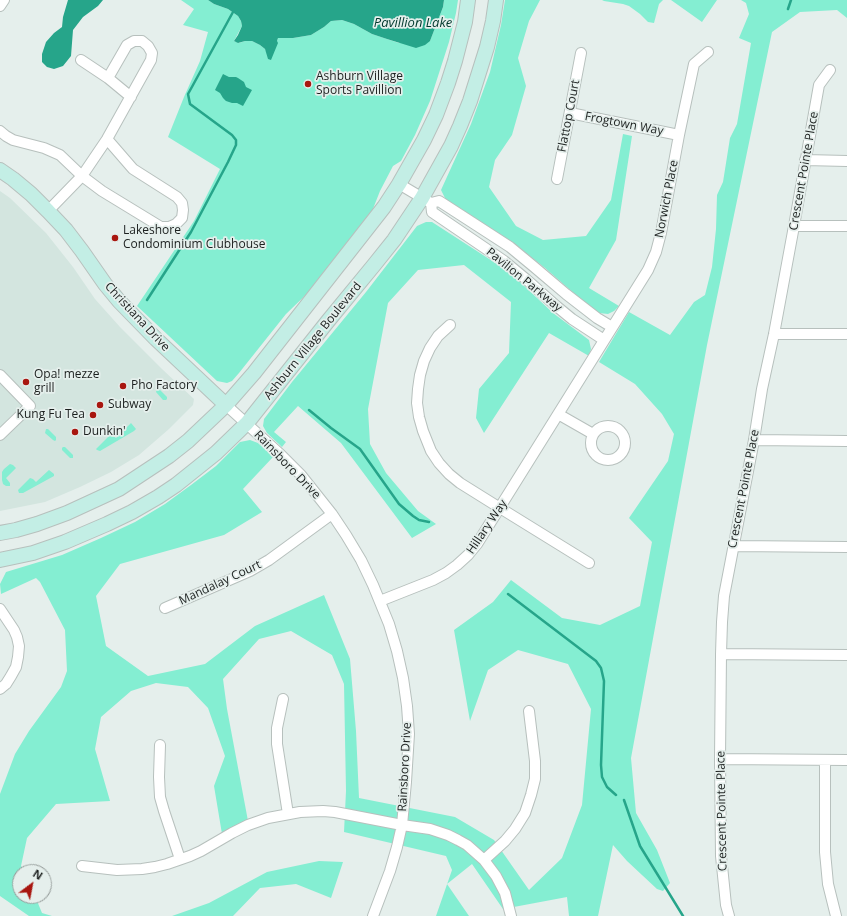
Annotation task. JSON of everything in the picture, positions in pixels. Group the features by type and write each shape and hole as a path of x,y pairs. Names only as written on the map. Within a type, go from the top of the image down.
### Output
{"main road":[{"path":"0,533 37,524 67,513 119,489 169,456 188,441 226,405 254,373 384,207 399,184 424,140 436,115 448,83 465,22 468,0"},
{"name":"Ashburn Village Boulevard","path":"0,560 65,542 132,512 170,489 196,469 216,453 247,423 426,200 470,101 487,47 496,0"},
{"name":"Christiana Drive","path":"0,170 31,194 48,211 66,230 119,301 156,339 226,405"}],"street":[{"path":"0,6 4,0"},
{"path":"48,211 82,176 107,139 151,60 152,53 148,46 142,41 134,41 127,45 108,78"},
{"name":"Norwich Place","path":"604,340 648,270 656,252 694,64 708,52"},
{"name":"Flattop Court","path":"557,179 581,53"},
{"path":"81,60 108,78 130,97"},
{"name":"Crescent Pointe Place","path":"729,916 726,905 721,856 721,654 724,596 754,440 762,389 774,334 819,85 830,70"},
{"name":"Frogtown Way","path":"570,113 679,134"},
{"path":"0,131 13,140 37,145 60,154 82,176 102,191 161,227 165,228 176,224 182,218 182,203 177,197 133,168 107,139"},
{"path":"805,160 847,161"},
{"path":"399,184 426,200"},
{"name":"Pavilion Parkway","path":"426,200 439,202 510,247 566,294 597,318 612,327"},
{"name":"Pavilion Parkway","path":"426,200 432,212 504,261 554,305 604,340"},
{"path":"794,226 847,226"},
{"path":"450,325 438,336 430,348 420,375 417,403 419,417 423,431 432,451 449,474 460,483 589,563"},
{"path":"774,334 847,334"},
{"name":"Hillary Way","path":"380,601 433,580 446,573 468,555 477,544 500,508 604,340"},
{"path":"0,375 30,406 0,435"},
{"name":"Christiana Drive","path":"226,405 247,423"},
{"path":"558,414 593,434"},
{"name":"Rainsboro Drive","path":"247,423 301,476 332,514 346,535 361,560 380,601 389,624 403,678 407,706 409,741 402,825 390,871 373,916"},
{"path":"754,440 847,441"},
{"name":"Mandalay Court","path":"165,608 250,571 269,560 332,514"},
{"path":"733,546 847,547"},
{"path":"0,609 14,630 17,637 18,646 16,667 6,684 0,689"},
{"path":"721,654 847,655"},
{"path":"283,699 277,728 277,744 288,814"},
{"path":"484,860 505,841 515,829 525,813 531,795 535,779 535,761 529,711"},
{"path":"160,745 160,797 180,859"},
{"path":"720,759 847,760"},
{"path":"825,760 825,852 828,884 836,916"},
{"path":"82,866 130,870 154,867 190,856 248,825 268,818 311,811 335,812 430,829 448,835 467,845 494,871 505,893 511,916"}],"shaded area":[{"name":"Ashburn Village Sports Pavillion","path":"181,0 208,0 228,9 238,16 242,26 234,41 239,43 252,41 265,49 267,53 278,38 293,38 311,35 331,21 342,20 354,24 372,34 399,43 430,41 443,7 444,0 458,0 449,42 430,101 415,135 401,161 393,166 380,191 369,219 316,285 286,314 239,373 232,381 227,383 217,381 137,306 194,221 220,169 168,137 200,61 208,32 183,25 194,9"},
{"path":"505,0 540,0 529,21 518,58 526,86 512,135 495,160 489,187 516,226 543,240 586,236 611,200 623,134 632,136 616,240 589,288 619,306 608,314 599,313 517,246 446,200 441,190 471,124 490,72"},
{"path":"602,0 663,0 659,4 654,23 648,22 629,6"},
{"path":"671,0 717,0 702,22"},
{"path":"741,0 847,0 847,18 837,10 800,12 772,32 707,345 631,758 636,813 657,850 670,883 663,891 657,889 627,861 613,845 598,916 569,916 567,897 503,909 472,864 447,884 452,870 446,856 344,832 346,791 344,684 332,655 291,631 259,639 223,679 227,709 248,821 222,834 214,786 225,756 208,708 188,687 156,683 131,691 101,717 95,749 110,801 56,804 27,838 21,864 12,864 12,904 38,904 42,913 52,916 29,916 0,896 0,794 15,754 29,731 61,687 67,671 65,630 40,582 36,578 1,594 0,584 6,572 62,555 135,522 165,504 216,466 240,442 250,440 258,443 273,457 243,489 262,512 224,535 120,564 96,596 106,646 148,676 205,664 255,626 324,595 350,659 356,731 359,798 455,817 494,840 529,890 562,858 582,805 591,709 568,664 518,650 488,670 470,721 454,630 493,602 511,580 562,618 600,625 640,606 652,542 629,518 668,461 674,434 662,414 635,384 599,362 629,312 670,335 694,302 705,295 712,267 716,229 717,195 723,182 730,138 737,124 751,43 739,38 749,14 746,3"},
{"path":"0,191 10,198 46,233 73,267 95,299 120,327 194,399 193,405 169,429 139,455 111,472 45,502 0,511"},
{"path":"426,222 432,222 500,266 520,282 553,313 589,340 591,349 589,356 549,333 484,433 476,418 479,389 509,353 511,302 464,265 418,270 388,303 368,409 370,444 386,473 418,511 436,524 412,538 341,443 298,406 274,432 286,442 282,447 267,433 263,426 264,419 292,382 366,292 417,226"},
{"path":"157,389 159,389 167,397 166,400 163,400 156,392"},
{"path":"131,423 136,429 134,431 100,451 96,449 110,435 116,438"},
{"path":"46,429 48,429 56,437 55,441 45,433"},
{"path":"63,447 65,447 73,455 73,458 70,458 62,450"},
{"path":"10,464 16,468 6,478 10,483 10,486 6,486 3,484 2,472"},
{"path":"49,470 54,474 54,476 23,493 19,493 18,490 30,478 36,482"},
{"path":"319,861 343,862 331,898 296,884 260,888 233,916 172,916 209,903 267,872"},
{"path":"447,884 469,916 436,916"}],"water":[{"path":"68,0 103,0 98,6 83,17 73,30 71,56 63,66 54,69 47,67 42,62 42,54 46,42 62,27"},
{"name":"Pavillion Lake","path":"208,0 444,0 443,7 430,41 425,45 416,48 372,34 354,24 342,20 331,21 311,35 293,38 278,38 278,43 271,60 268,59 265,49 260,45 252,41 238,43 234,41 242,26 238,16 228,9"},
{"path":"223,74 229,77 238,78 244,82 246,87 252,90 243,106 226,101 220,93 215,90"}],"waterway":[{"path":"788,9 791,0"},
{"path":"147,300 191,232 236,145 236,140 232,135 190,104 188,94 233,12"},
{"path":"309,410 360,449 399,504 419,520 429,522"},
{"path":"508,594 596,661 601,668 604,681 601,765 602,777 607,787 616,795"},
{"path":"624,800 640,846 683,916"}],"place":[{"name":"Ashburn Village Sports Pavillion","path":"308,84"},
{"name":"Lakeshore Condominium Clubhouse","path":"115,238"},
{"name":"Opa! mezze grill","path":"26,382"},
{"name":"Pho Factory","path":"123,386"},
{"name":"Subway","path":"100,405"},
{"name":"Kung Fu Tea","path":"93,415"},
{"name":"Dunkin'","path":"75,432"}]}
